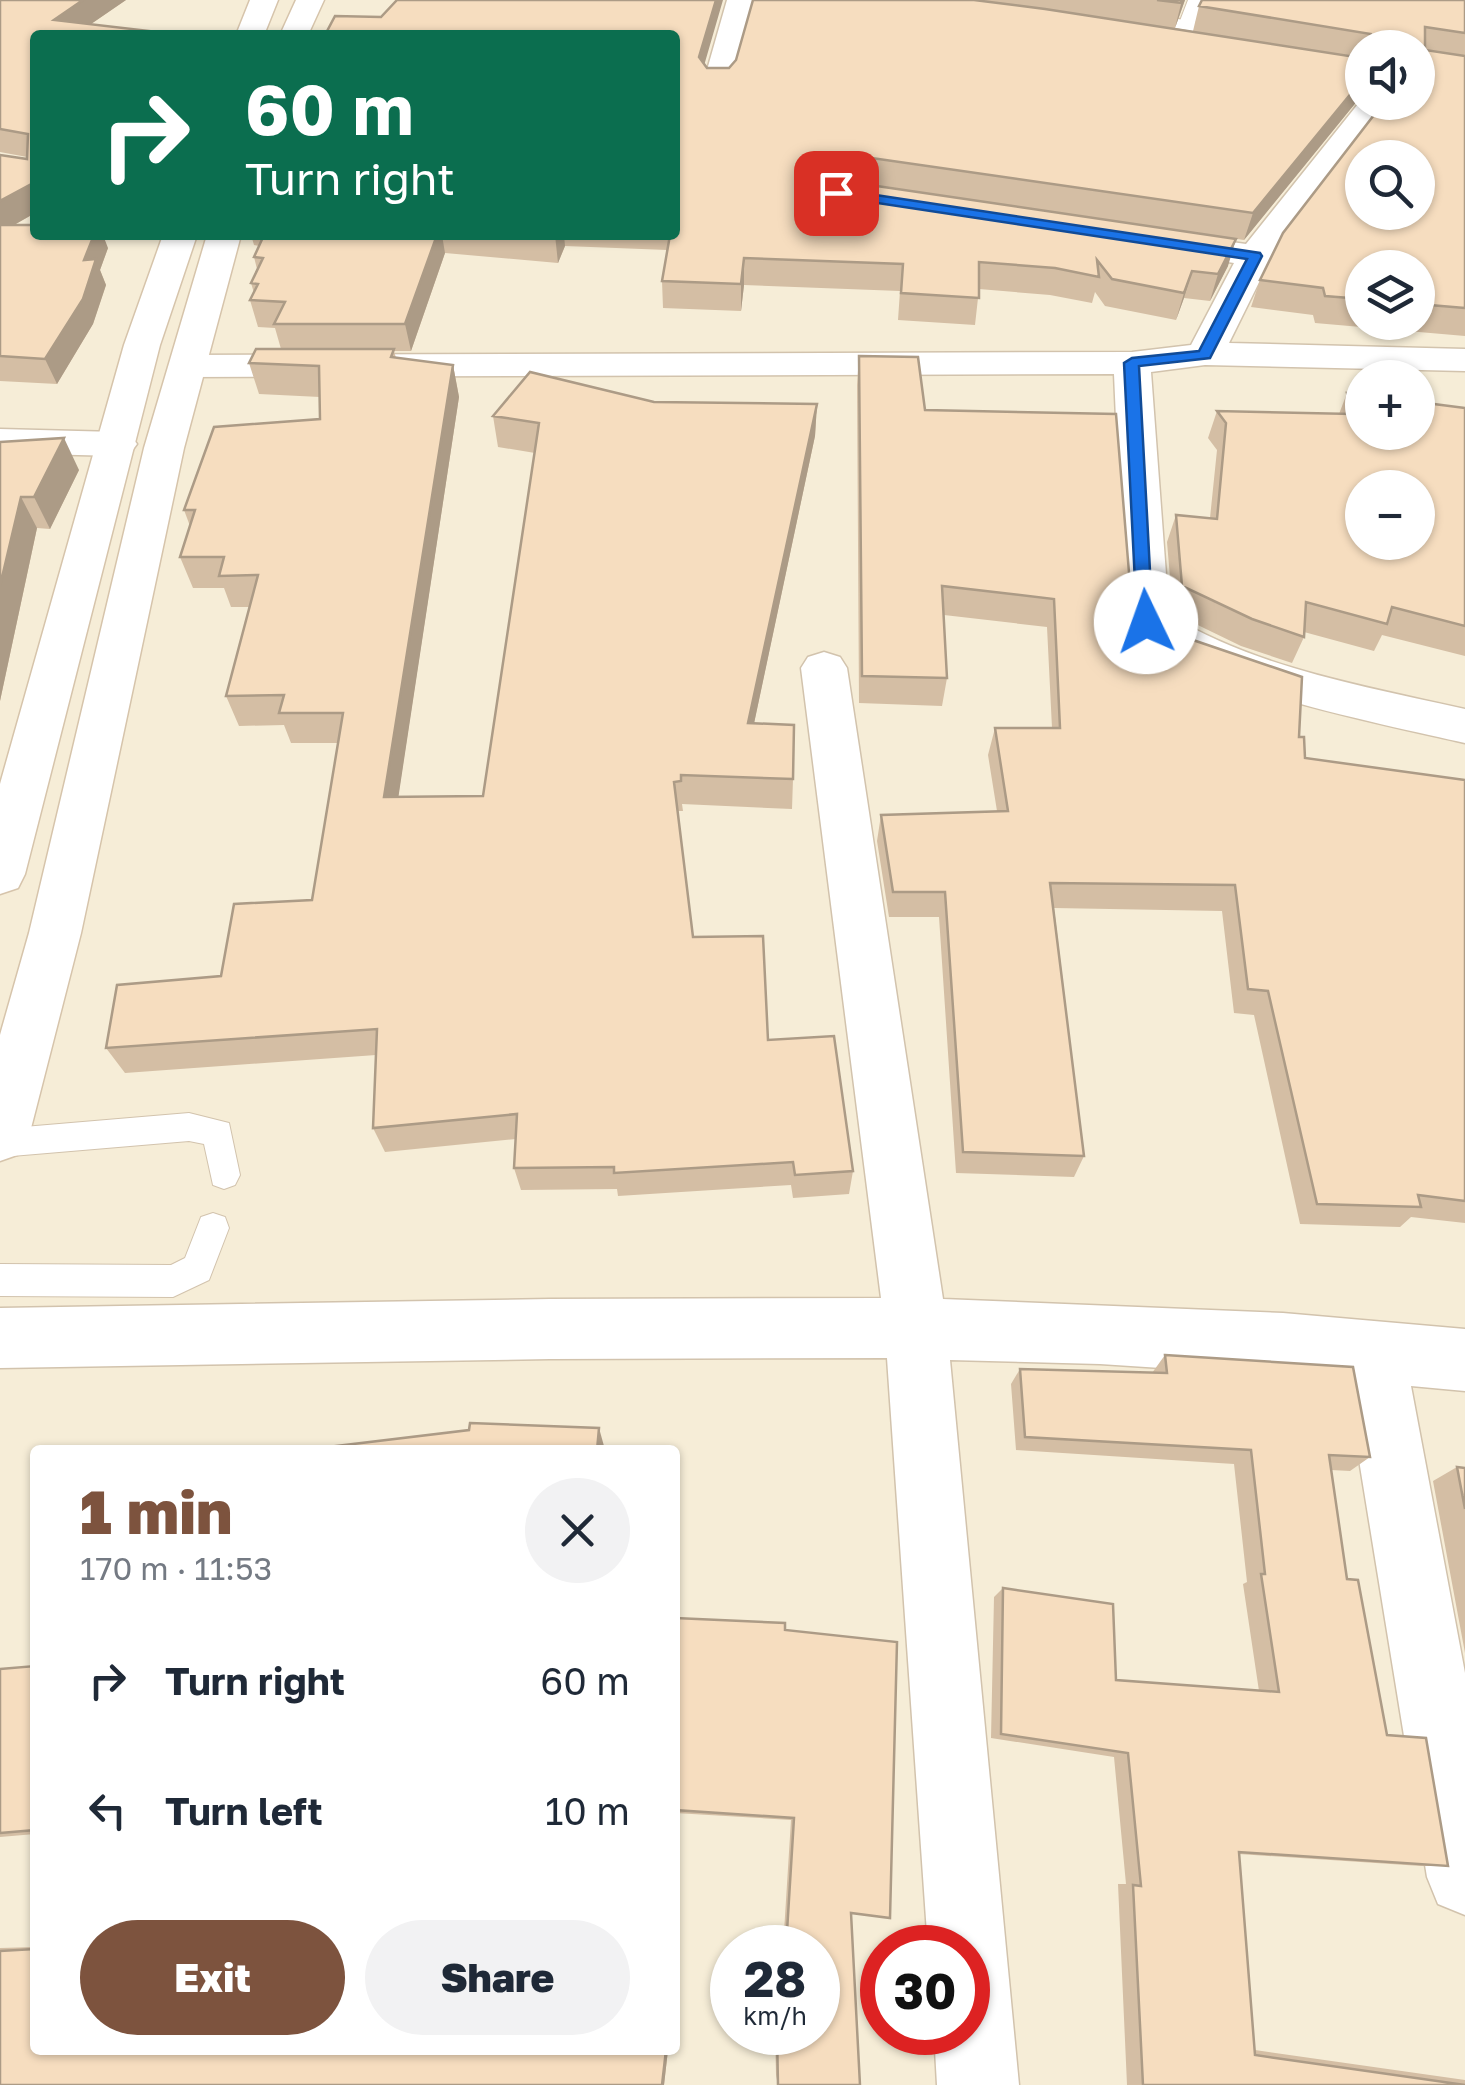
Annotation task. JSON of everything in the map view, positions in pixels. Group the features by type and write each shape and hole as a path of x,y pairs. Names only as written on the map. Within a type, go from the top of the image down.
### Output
{"street":[{"path":"252,30 264,0"},
{"path":"296,30 310,0"},
{"path":"718,84 741,0"},
{"path":"990,7 1192,13 1345,51"},
{"path":"990,7 1345,69"},
{"path":"1205,354 1255,256 1362,120"},
{"path":"1122,236 1255,256"},
{"path":"0,874 142,345 178,240"},
{"path":"0,1139 56,934 164,448 223,240"},
{"path":"188,366 1132,363 1205,354 1465,360"},
{"path":"1132,363 1146,622 1180,646 1249,672 1465,726"},
{"path":"0,441 117,444"},
{"path":"824,668 916,1326 965,1925"},
{"path":"0,1338 916,1326 1373,1350 1465,1360"},
{"path":"1373,1350 1465,1876"},
{"path":"976,2055 978,2085"}],"lane":[{"path":"0,1139 189,1126 218,1133 224,1175"},
{"path":"0,1280 173,1280 197,1269 213,1228"}],"shaded area":[{"path":"0,0 1465,0 1465,2085 0,2085"}],"building":[{"path":"0,0 83,0 54,20 140,30 30,30 30,185 0,201 0,155 27,159 28,134 0,129"},
{"path":"397,0 716,0 699,57 707,68 729,68 736,60 753,0 974,0 1345,55 1345,101 1253,213 837,153 824,156 817,165 821,175 836,180 1236,239 1218,274 1192,271 1184,293 1112,279 1097,260 1099,277 1055,268 979,262 979,298 901,293 903,264 744,258 741,284 662,281 669,240 680,240 680,30 328,30 335,16 381,17"},
{"path":"1202,0 1465,0 1465,33 1425,27 1346,30 1199,6"},
{"path":"1435,52 1465,56 1465,308 1435,305 1435,250 1345,250 1345,298 1325,296 1323,288 1260,280 1283,233 1345,153 1345,230 1435,230 1435,140 1355,140 1370,120 1435,120"},
{"path":"0,225 30,225 30,240 92,240 84,260 96,259 83,299 45,359 0,356"},
{"path":"262,240 435,240 405,324 274,324 285,302 250,300 258,284 251,283 263,258 254,257"},
{"path":"256,349 394,349 391,357 453,365 384,797 483,796 539,423 493,416 530,372 654,402 817,404 748,723 794,725 793,779 681,775 681,781 674,782 693,937 763,936 768,1040 834,1036 853,1171 795,1175 793,1162 614,1173 614,1167 514,1168 517,1114 373,1128 377,1029 106,1048 117,985 221,976 234,904 312,900 343,713 279,713 284,695 226,696 258,575 219,576 224,557 180,557 195,510 184,510 214,427 320,419 319,366 249,363"},
{"path":"859,356 918,357 925,410 1116,414 1131,597 1154,619 1193,640 1302,677 1299,737 1304,737 1305,758 1465,780 1465,1201 1418,1195 1421,1207 1317,1204 1268,991 1248,989 1235,885 1050,883 1084,1156 963,1152 945,892 893,892 881,815 1008,811 995,728 1060,728 1054,599 942,586 947,678 862,676"},
{"path":"1435,404 1465,408 1465,626 1392,607 1387,624 1306,602 1304,637 1252,619 1182,586 1176,515 1217,519 1226,423 1217,411 1345,414 1345,450 1435,450"},
{"path":"64,438 34,497 21,497 0,586 0,442"},
{"path":"1165,1355 1353,1367 1370,1457 1329,1455 1347,1579 1358,1580 1387,1735 1426,1738 1448,1866 1239,1852 1255,2055 1465,2085 1143,2085 1133,1885 1141,1886 1128,1753 1001,1734 1003,1588 1113,1604 1116,1680 1279,1692 1261,1574 1265,1574 1251,1450 1025,1437 1020,1369 1167,1373"},
{"path":"470,1423 599,1428 597,1445 344,1445 469,1430"},
{"path":"1457,1467 1465,1468 1465,1509"},
{"path":"680,1618 785,1623 785,1630 897,1642 890,1918 851,1913 860,2085 778,2085 777,2055 840,2055 840,1925 787,1925 794,1818 680,1810"},
{"path":"30,1666 30,1830 0,1833 0,1669"},
{"path":"30,1949 30,2055 665,2055 662,2085 0,2085 0,1951"}],"route":[{"path":"836,193 1255,256 1205,354 1132,363 1146,622"}]}
